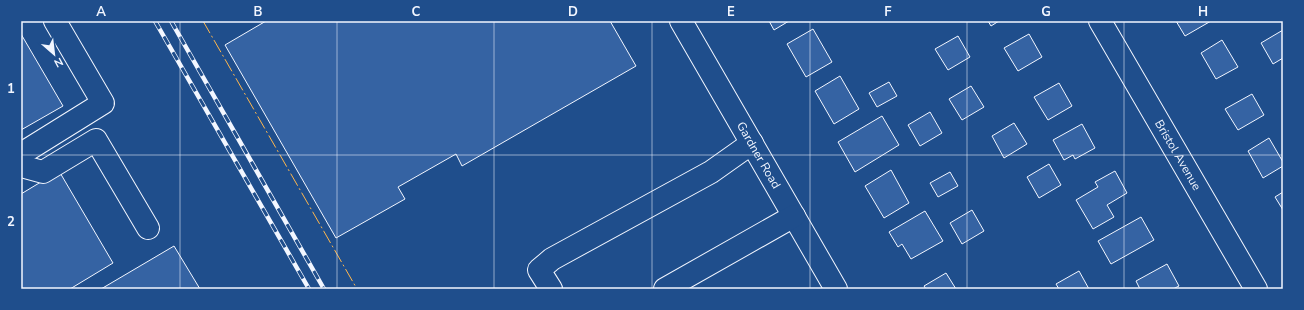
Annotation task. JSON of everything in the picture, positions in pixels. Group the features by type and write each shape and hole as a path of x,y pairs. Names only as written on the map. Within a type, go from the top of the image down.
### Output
{"street":[{"path":"21,154 103,103 55,21"},
{"name":"Gardner Road","path":"681,21 836,289"},
{"name":"Bristol Avenue","path":"1100,21 1256,289"},
{"path":"21,166 43,172 96,140 148,228"},
{"path":"551,289 539,270 552,259 711,172 752,143"},
{"path":"665,289 794,216"}],"building":[{"path":"266,21 610,21 636,66 462,166 456,154 398,187 405,199 336,238 225,45"},
{"path":"769,21 789,21 774,30"},
{"path":"988,21 999,21 991,26"},
{"path":"1176,21 1211,21 1185,36"},
{"path":"813,29 832,62 806,77 787,44"},
{"path":"1283,30 1283,58 1273,64 1261,43"},
{"path":"21,34 63,106 21,130"},
{"path":"1029,34 1042,57 1018,71 1004,48"},
{"path":"958,36 970,57 948,70 935,49"},
{"path":"1222,40 1238,67 1216,79 1201,53"},
{"path":"840,76 859,109 834,124 815,91"},
{"path":"889,82 897,96 877,107 869,93"},
{"path":"1059,83 1072,106 1048,120 1034,97"},
{"path":"971,86 984,107 962,120 949,99"},
{"path":"1252,94 1264,115 1238,130 1225,109"},
{"path":"930,112 942,133 920,146 908,125"},
{"path":"882,116 899,145 855,172 838,142"},
{"path":"1014,123 1027,144 1004,158 992,136"},
{"path":"1082,124 1095,148 1075,159 1073,155 1064,160 1053,140"},
{"path":"1269,138 1283,162 1283,166 1263,178 1248,151"},
{"path":"1049,164 1061,185 1039,198 1027,177"},
{"path":"891,170 909,203 884,218 865,186"},
{"path":"59,171 113,263 70,289 21,289 21,194"},
{"path":"1115,171 1127,193 1107,205 1114,217 1093,229 1076,200 1098,187 1095,182"},
{"path":"950,172 958,186 938,197 930,183"},
{"path":"1283,192 1283,210 1275,197"},
{"path":"972,210 984,231 962,244 950,223"},
{"path":"925,211 943,241 911,259 902,244 898,247 889,232"},
{"path":"1141,217 1154,240 1111,264 1098,241"},
{"path":"174,246 200,289 101,289"},
{"path":"1167,264 1179,286 1173,289 1140,289 1136,281"},
{"path":"1079,271 1089,289 1059,289 1056,284"},
{"path":"946,273 956,289 926,289 924,286"}],"railway":[{"path":"155,21 309,289"},
{"path":"171,21 324,289"}],"power":[{"path":"203,21 357,289"}]}
